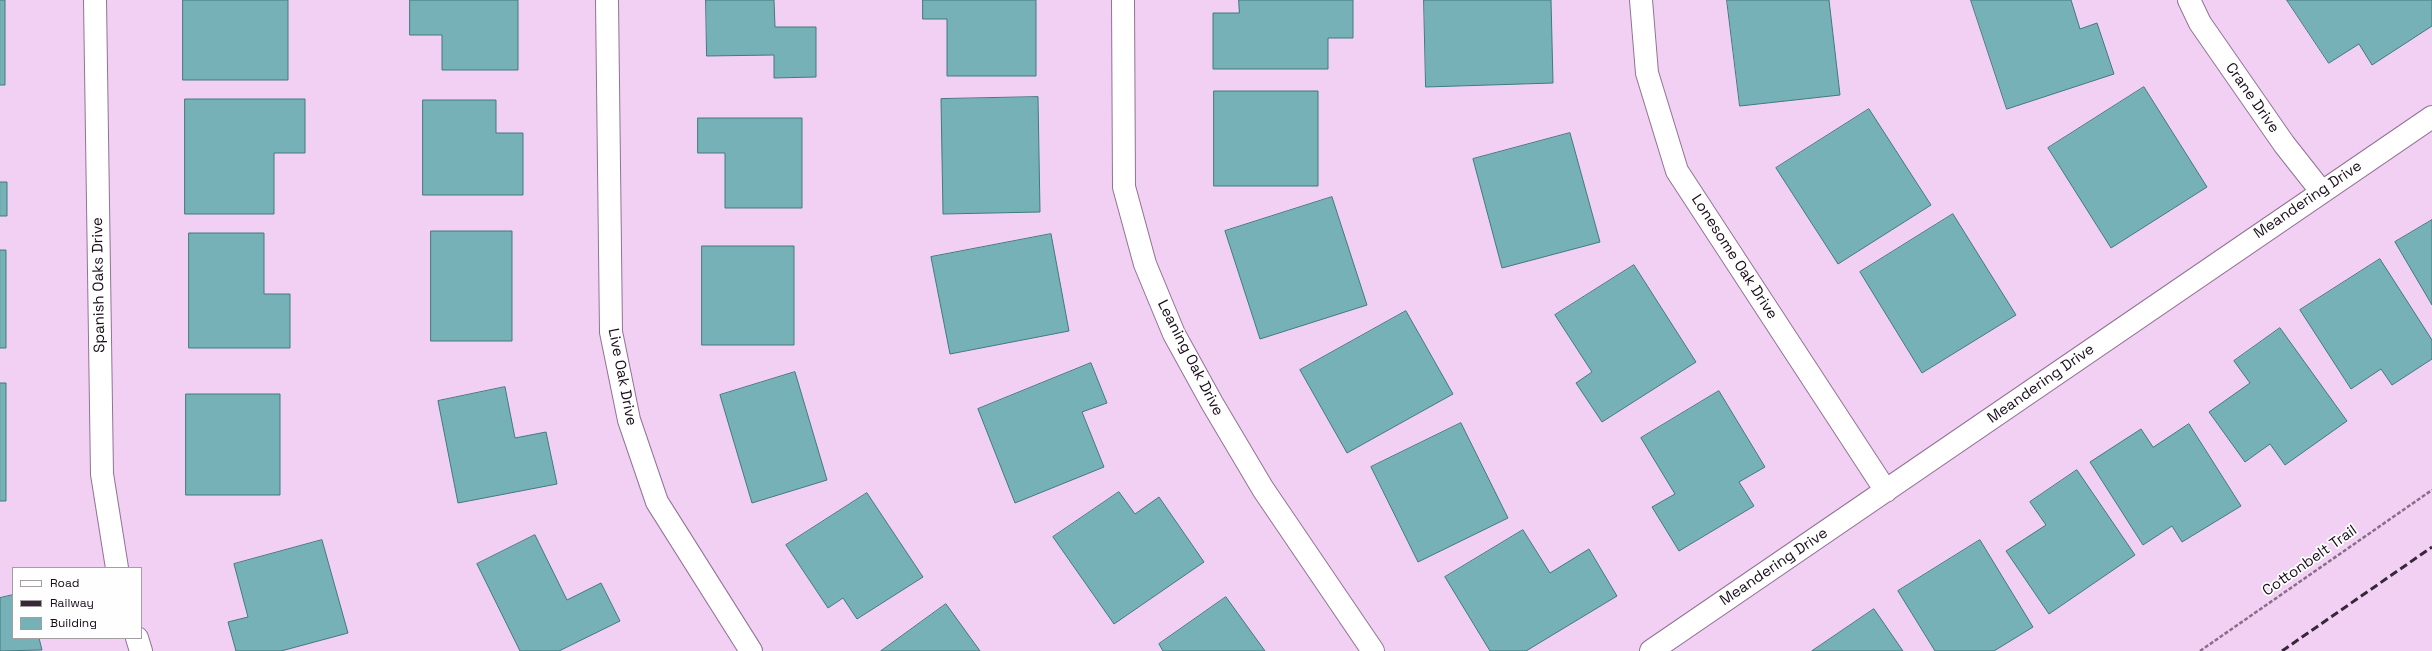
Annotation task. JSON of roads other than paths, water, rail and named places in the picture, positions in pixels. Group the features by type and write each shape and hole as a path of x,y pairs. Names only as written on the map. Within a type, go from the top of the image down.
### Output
{"street":[{"name":"Spanish Oaks Drive","path":"95,0 102,474 117,567"},
{"name":"Live Oak Drive","path":"607,0 611,332 629,420 657,502 751,651"},
{"name":"Leaning Oak Drive","path":"1123,0 1124,187 1145,264 1174,334 1212,403 1263,489 1373,651"},
{"name":"Lonesome Oak Drive","path":"1641,0 1647,73 1677,171 1886,491"},
{"name":"Crane Drive","path":"2189,0 2200,23 2284,144 2321,191"},
{"name":"Meandering Drive","path":"1651,651 2321,191 2432,117"},
{"path":"137,639 141,651"}],"railway":[{"path":"2282,651 2432,547"}]}
